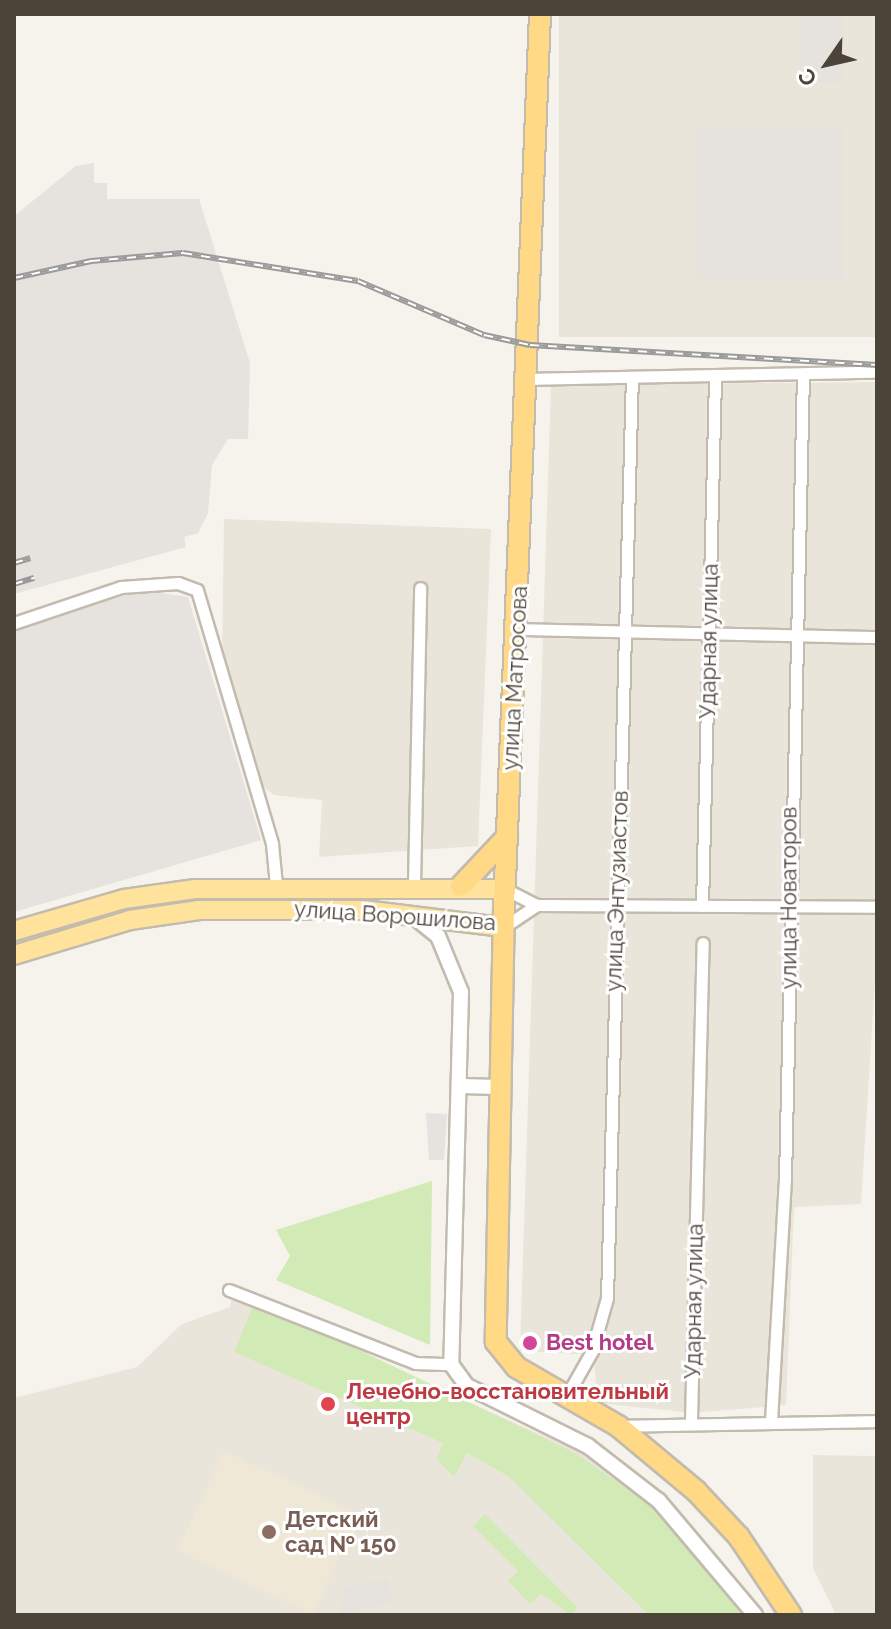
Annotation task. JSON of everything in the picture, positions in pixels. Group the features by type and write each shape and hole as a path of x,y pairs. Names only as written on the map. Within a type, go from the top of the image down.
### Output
{"highway":[{"name":"улица Матросова","path":"540,14 529,379 503,927 496,1342 516,1367 566,1397"},
{"path":"461,886 507,837"},
{"path":"566,1397 618,1426 739,1537 791,1615"}],"main road":[{"name":"улица Ворошилова","path":"14,931 124,899 276,885 414,884 505,889"},
{"name":"улица Ворошилова","path":"14,955 130,920 199,910 413,916 503,927"}],"street":[{"path":"529,379 877,372"},
{"name":"улица Новаторов","path":"771,1421 792,907 794,636 803,374"},
{"name":"Ударная улица","path":"702,906 715,376"},
{"name":"улица Энтузиастов","path":"566,1397 592,1351 607,1298 632,377"},
{"path":"14,623 121,587 178,583 197,590 272,844 276,885"},
{"path":"414,884 420,588"},
{"path":"518,629 877,637"},
{"name":"улица Ворошилова","path":"505,889 537,905 617,903 877,907"},
{"name":"улица Ворошилова","path":"503,927 537,905"},
{"path":"413,916 438,936 457,972 459,1086 451,1364 467,1386 588,1446 659,1501 755,1615"},
{"name":"Ударная улица","path":"691,1420 703,943"},
{"path":"459,1086 500,1087"},
{"path":"229,1290 415,1363 451,1364"},
{"path":"618,1426 691,1420 877,1421"}],"shaded area":[{"path":"559,14 877,14 877,337 559,337"},
{"path":"801,14 844,14 844,83 801,83"},
{"path":"697,127 843,127 843,280 697,280"},
{"path":"94,163 94,183 107,183 107,199 199,199 250,363 248,439 228,439 212,465 208,513 198,533 184,537 186,547 14,594 14,216 76,166"},
{"path":"877,382 877,950 861,1204 794,1207 786,1405 693,1413 597,1403 594,1355 520,1351 551,385"},
{"path":"224,519 491,529 478,846 319,857 322,800 274,795 256,781 222,652"},
{"path":"142,590 188,597 261,840 14,912 14,628"},
{"path":"426,1113 447,1114 444,1160 429,1160"},
{"path":"233,1295 581,1453 651,1502 744,1615 14,1615 14,1398 137,1367 182,1324 230,1307"},
{"name":"Детский сад № 150","path":"224,1451 359,1514 313,1614 178,1551"},
{"path":"813,1455 877,1456 877,1615 836,1615 813,1568"},
{"path":"388,1579 393,1602 339,1615 345,1587"}],"green space":[{"path":"432,1181 430,1345 276,1280 290,1256 276,1230"},
{"path":"263,1304 575,1453 649,1504 707,1565 741,1615 649,1615 508,1476 467,1453 454,1477 437,1459 443,1443 234,1352 253,1306"},
{"path":"485,1514 578,1608 571,1615 541,1594 530,1604 508,1581 518,1571 473,1526"}],"railway":[{"path":"14,278 91,261 183,253 358,281 484,335 530,345 877,365"},
{"path":"14,563 30,558"},
{"path":"14,584 34,578"}],"place":[{"name":"Best hotel","path":"530,1343"},
{"name":"Лечебно-восстановительный центр","path":"328,1404"},
{"name":"Детский сад № 150","path":"269,1532"}]}
